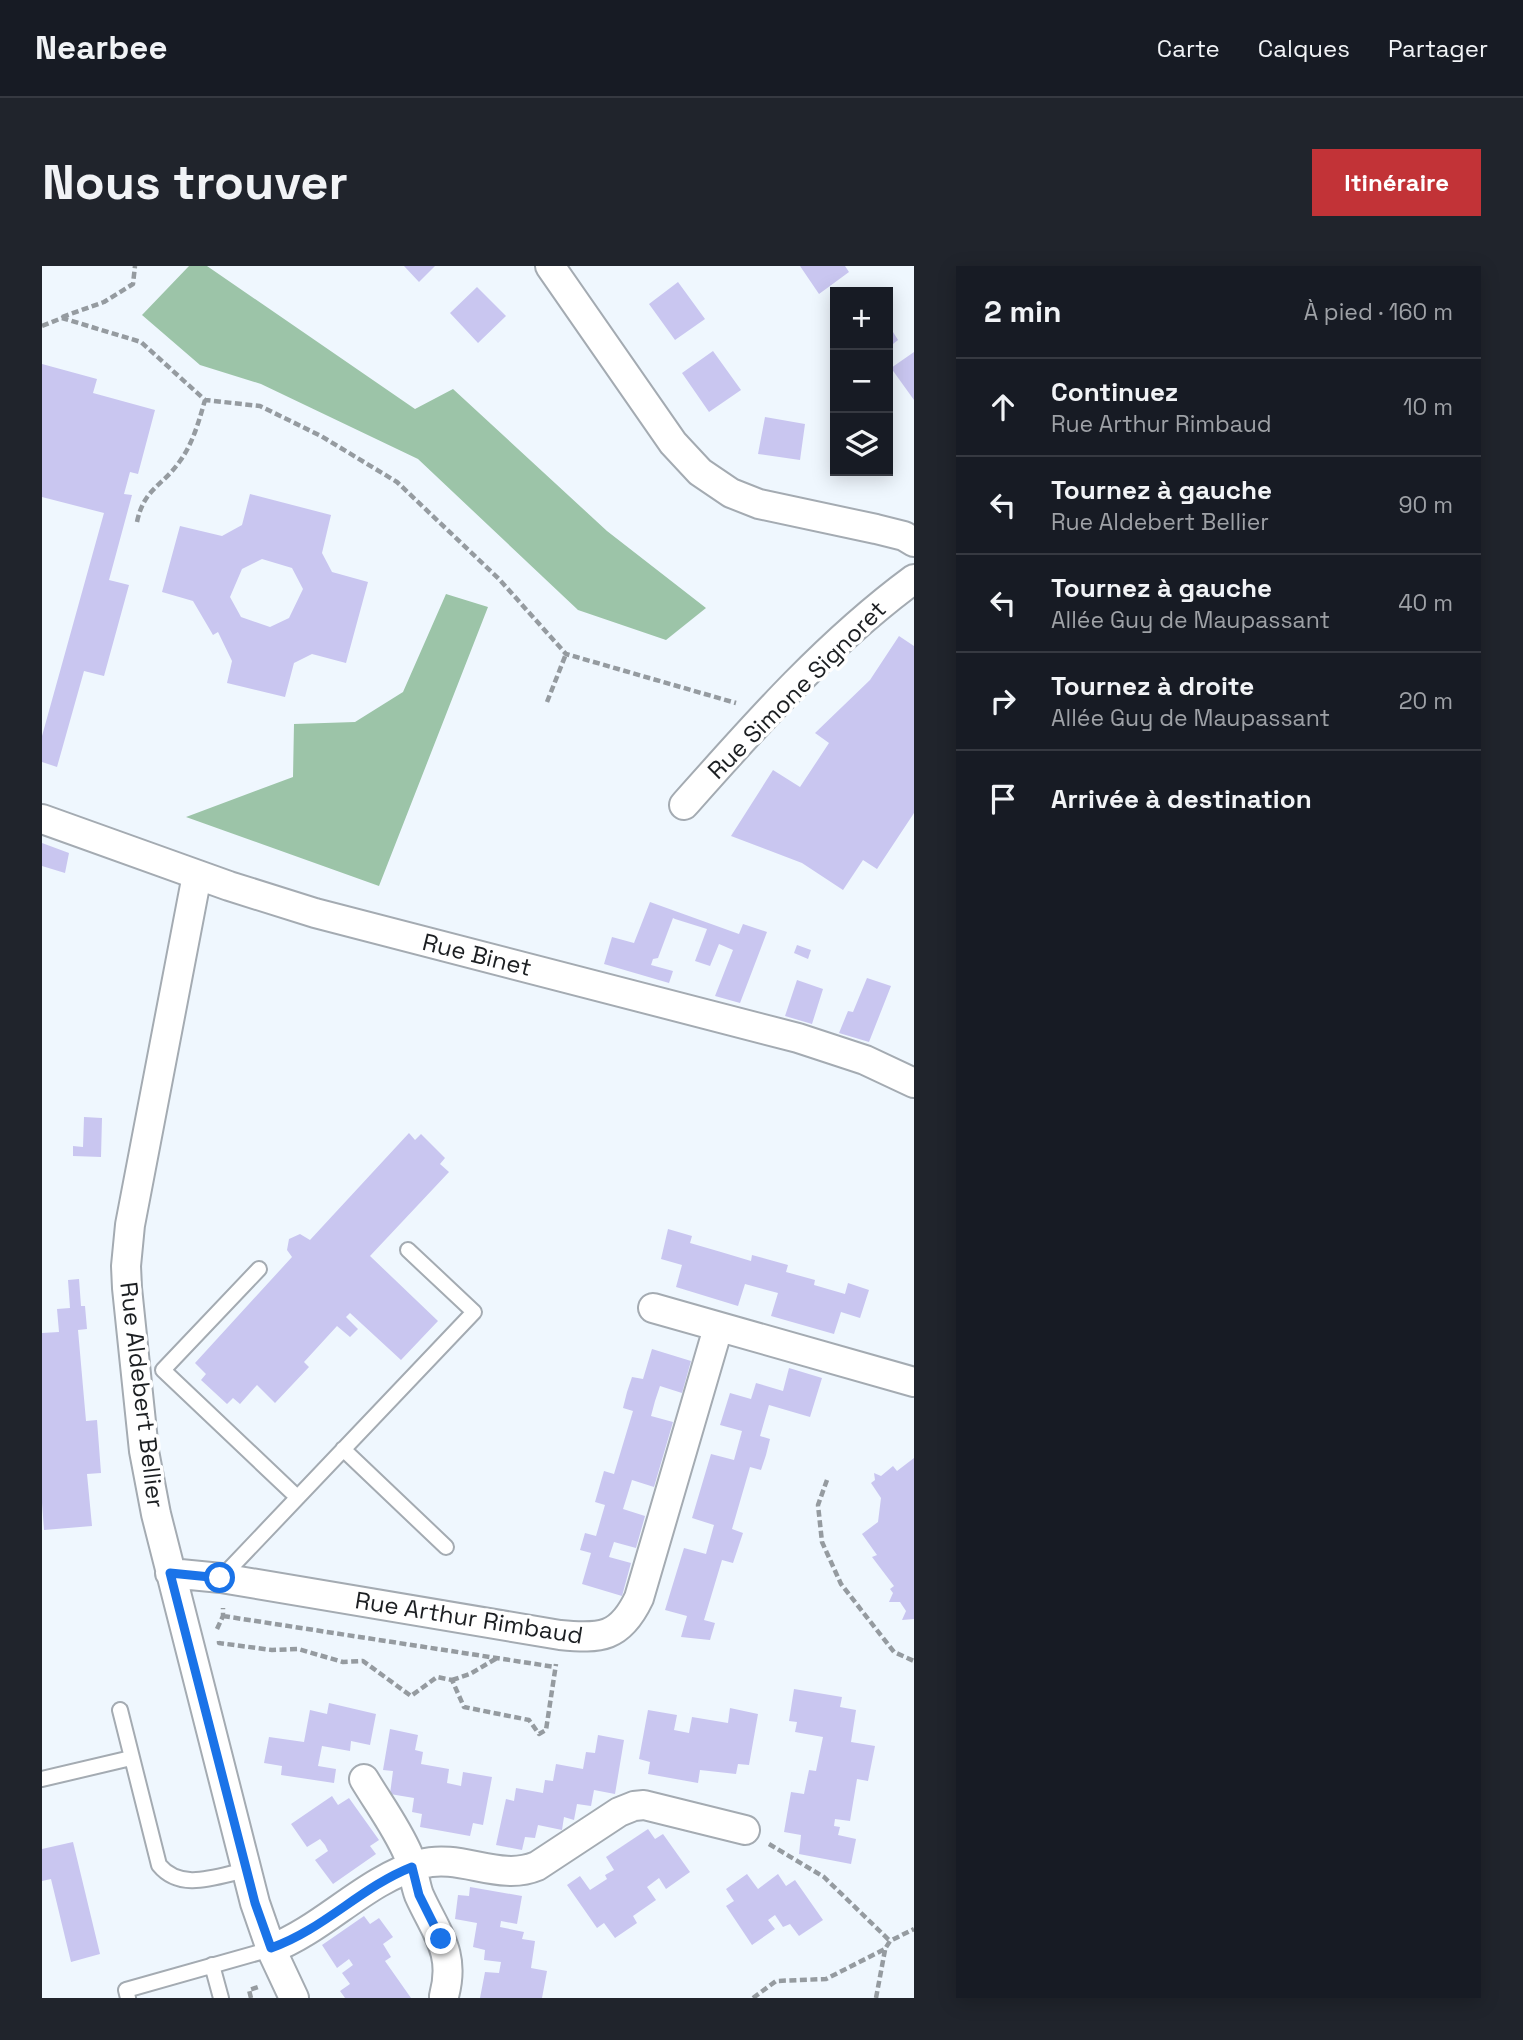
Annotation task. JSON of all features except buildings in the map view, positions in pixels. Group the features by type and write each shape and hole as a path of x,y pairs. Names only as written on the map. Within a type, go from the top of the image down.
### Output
{"street":[{"path":"550,266 673,443 701,472 731,493 752,501 904,536 914,542"},
{"name":"Rue Simone Signoret","path":"684,805 767,712 849,631 914,579"},
{"name":"Rue Binet","path":"42,819 197,875 315,913 798,1038 865,1060 914,1083"},
{"name":"Rue Aldebert Bellier","path":"197,875 134,1201 126,1266 144,1451 170,1573 255,1903 271,1948 295,1998"},
{"path":"653,1308 914,1382"},
{"name":"Rue Arthur Rimbaud","path":"170,1573 220,1578 560,1635 599,1637 620,1626 634,1608 719,1328"},
{"path":"364,1779 409,1856 414,1881 449,1962 449,1979 444,1996"},
{"path":"271,1948 298,1937 387,1878 412,1867 436,1861 451,1861 507,1872 527,1870 626,1808 644,1805 745,1830"}],"lane":[{"path":"220,1578 474,1311 408,1250"},
{"path":"259,1269 163,1370 297,1497"},
{"path":"343,1449 446,1547"},
{"path":"120,1710 154,1854 166,1874 189,1882 247,1870"},
{"path":"42,1779 131,1758"},
{"path":"128,1998 126,1990 271,1948"},
{"path":"212,1965 221,1998"}],"path":[{"path":"42,326 104,302 133,284 135,266"},
{"path":"62,318 141,342 205,400 260,406 321,436 397,482 499,579 566,654 767,712"},
{"path":"137,522 141,503 180,462 198,426 205,400"},
{"path":"547,702 566,654"},
{"path":"827,1480 818,1505 822,1542 841,1584 894,1652 914,1661"},
{"path":"220,1578 223,1616 216,1631 219,1643 272,1650 298,1648 343,1662 363,1661 411,1696 437,1677 452,1680 470,1674 497,1658"},
{"path":"223,1616 555,1667"},
{"path":"452,1680 464,1707 528,1720 539,1734 546,1730 560,1635"},
{"path":"745,1830 824,1877 890,1941"},
{"path":"876,1998 890,1941 914,1929"},
{"path":"753,1998 776,1981 826,1979 886,1950"}],"green space":[{"path":"189,266 207,266 415,409 453,389 607,531 706,608 666,640 578,610 418,459 261,384 200,365 142,315"},
{"path":"446,594 488,607 379,886 186,817 293,777 294,724 355,722 403,692"}],"route":[{"path":"220,1578 170,1573 255,1903 271,1948 298,1937 387,1878 412,1867 419,1895 441,1939"}]}
